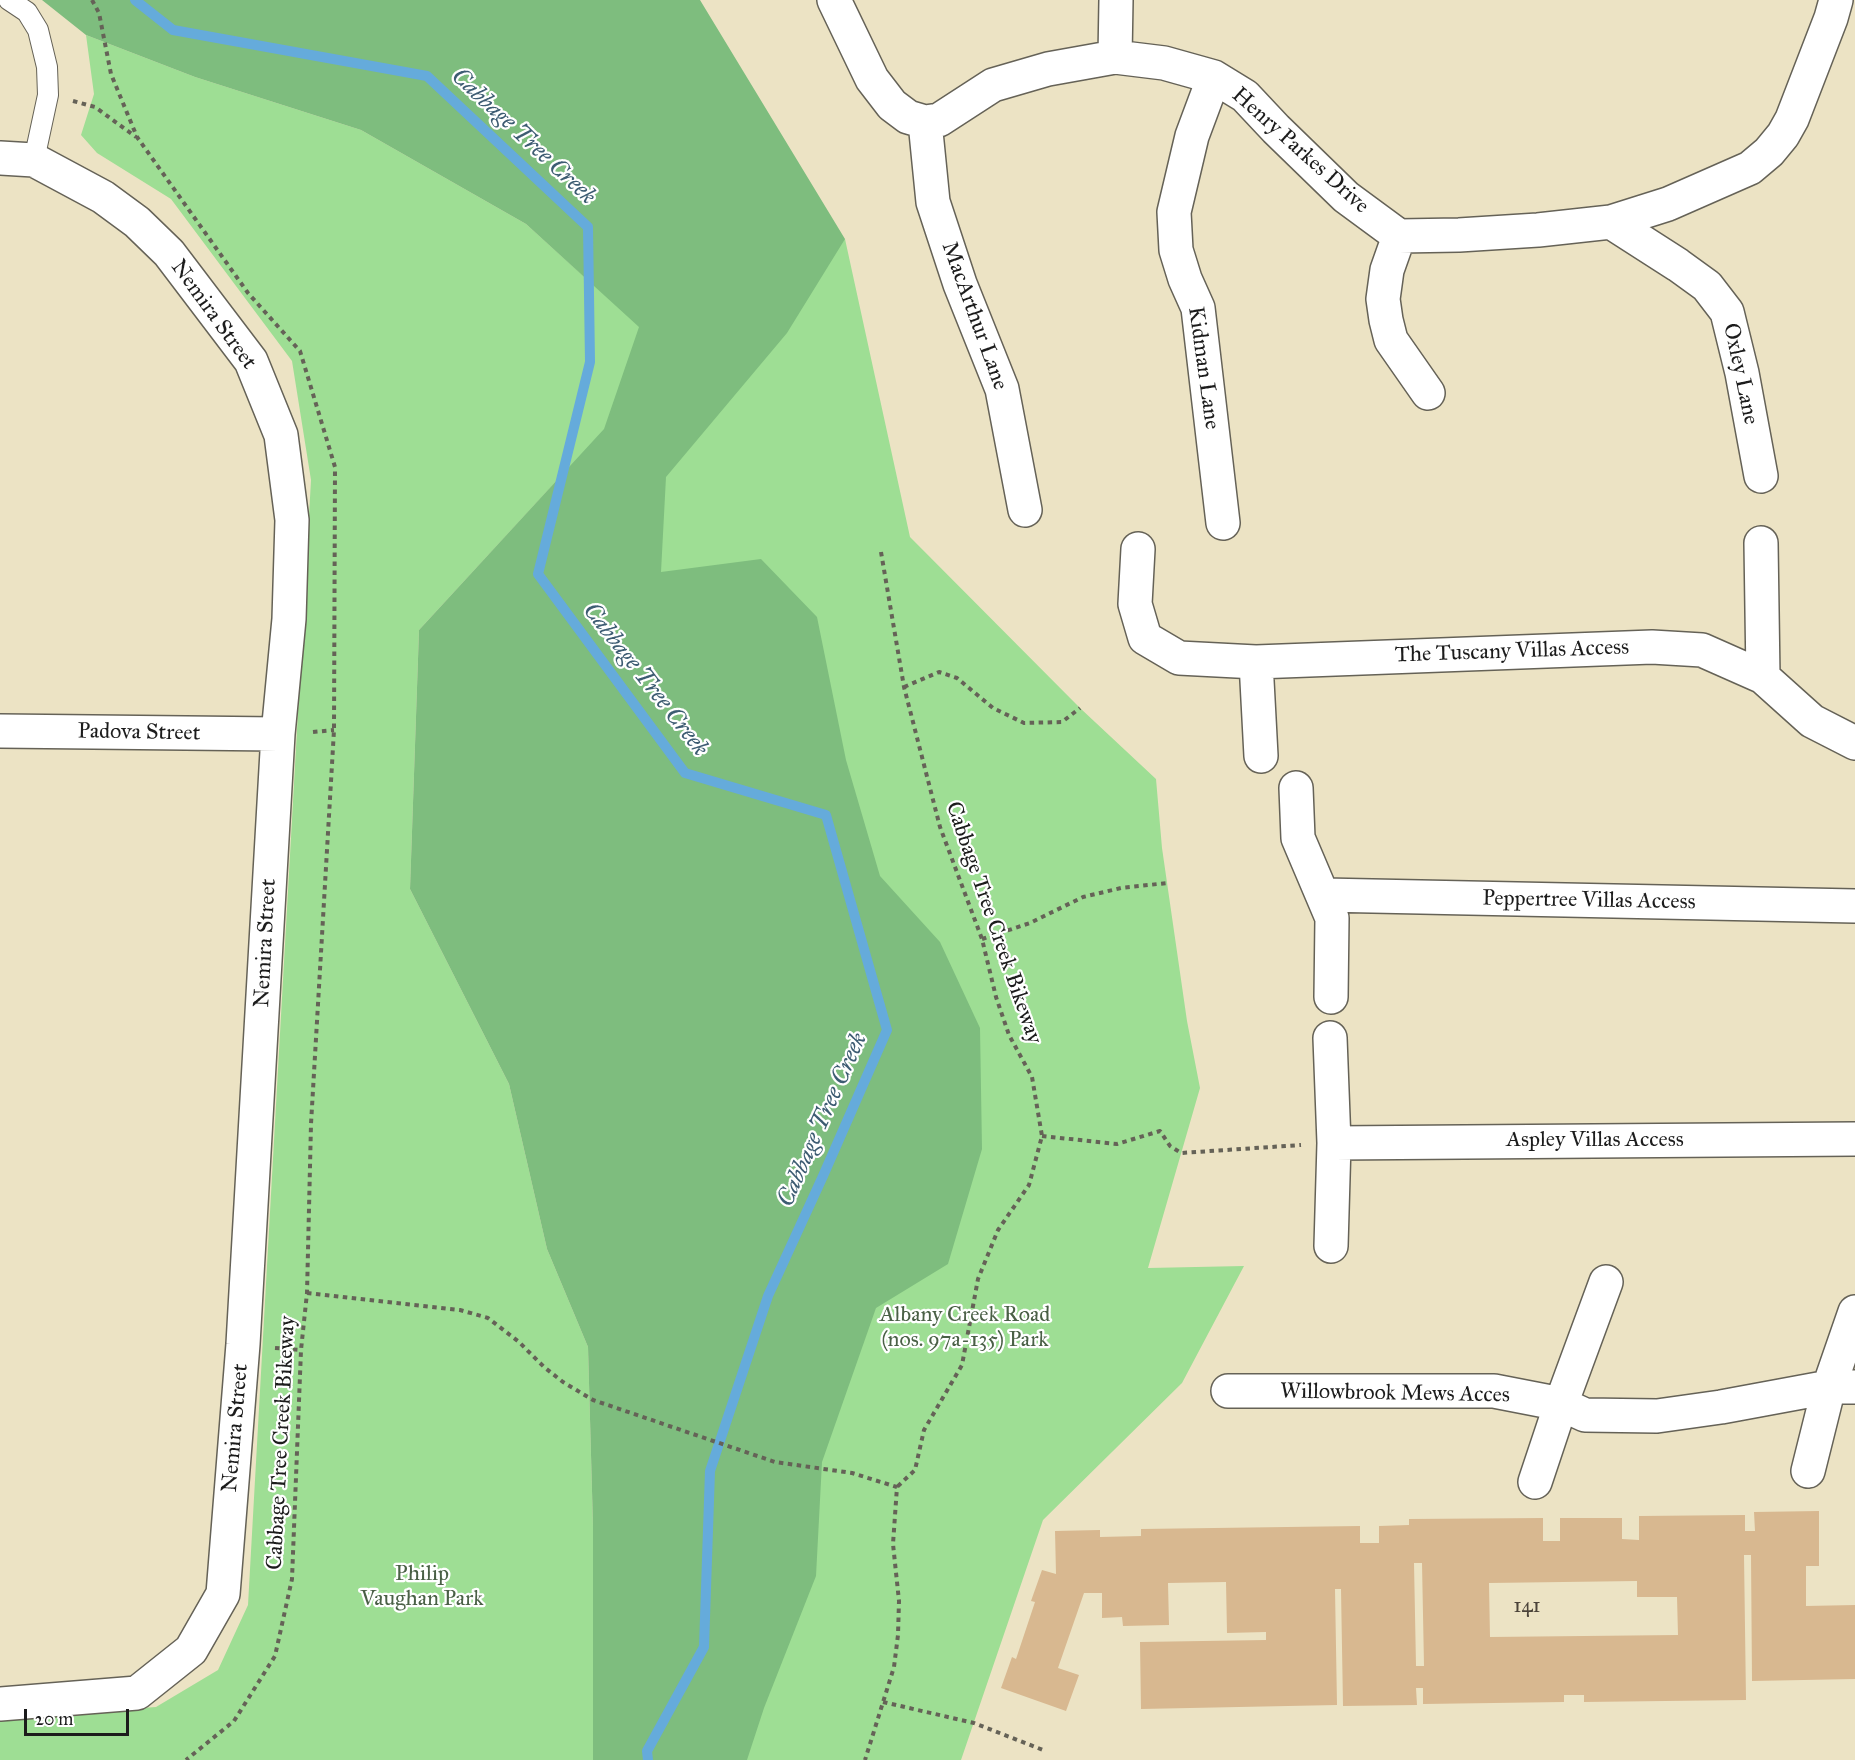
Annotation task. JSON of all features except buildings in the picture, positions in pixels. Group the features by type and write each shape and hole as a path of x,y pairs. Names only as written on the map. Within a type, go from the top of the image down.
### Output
{"street":[{"path":"834,0 872,79 892,105 908,117 925,122"},
{"path":"1115,57 1116,0"},
{"path":"1428,393 1391,340 1386,320 1383,299 1388,270 1399,236 1538,230 1611,222 1668,204 1750,168 1769,152 1792,119 1836,0"},
{"name":"Henry Parkes Drive","path":"925,122 939,120 993,85 1048,69 1115,57 1164,63 1214,77 1245,96 1346,197 1399,236"},
{"name":"Kidman Lane","path":"1214,77 1192,136 1174,212 1176,250 1185,279 1198,308 1223,523"},
{"name":"MacArthur Lane","path":"925,122 933,202 960,284 1002,388 1025,510"},
{"name":"Nemira Street","path":"0,158 34,160 103,197 136,222 169,253 251,361 281,435 292,520 289,619 278,734 243,1344 223,1594 192,1650 137,1693 0,1704"},
{"name":"Oxley Lane","path":"1611,222 1707,286 1727,312 1742,373 1761,476"},
{"path":"1761,543 1763,677"},
{"name":"The Tuscany Villas Access","path":"1138,549 1135,604 1145,638 1179,658 1256,662 1652,647 1702,650 1763,677 1812,721 1855,743"},
{"path":"1256,662 1261,756"},
{"name":"Padova Street","path":"0,731 278,734"},
{"path":"1296,788 1298,838 1332,918 1331,997"},
{"name":"Peppertree Villas Access","path":"1324,895 1855,906"},
{"path":"1330,1038 1334,1143 1331,1246"},
{"name":"Aspley Villas Access","path":"1334,1143 1855,1139"},
{"path":"1535,1482 1606,1282"},
{"path":"1808,1471 1842,1387 1855,1312"},
{"name":"Willowbrook Mews Acces","path":"1228,1391 1494,1391 1561,1404 1585,1416 1657,1416 1842,1387"}],"lane":[{"path":"9,0 27,12 38,30 47,67 48,95 34,160"}],"path":[{"path":"48,95 95,107 137,137 111,74 99,13 92,0"},
{"name":"Cabbage Tree Creek Bikeway","path":"186,1760 234,1721 275,1656 292,1579 301,1350 307,1293 460,1310 488,1318 519,1342 563,1382 593,1400 776,1462 852,1473 897,1488 915,1470 924,1430 962,1365 978,1279 998,1230 1029,1185 1042,1137 1032,1077 1009,1035 996,997 982,939 940,827 904,687 881,552"},
{"path":"904,687 939,672 957,678 993,708 1024,723 1062,722 1080,708"},
{"path":"982,939 1030,923 1083,897 1120,888 1167,883"},
{"path":"1042,1137 1117,1144 1160,1131 1170,1146 1181,1153 1334,1143"},
{"path":"865,1760 894,1667 898,1635 899,1601 893,1544 897,1488"},
{"path":"883,1702 974,1723 1043,1750"}],"green space":[{"path":"42,0 700,0 845,239 787,333 666,477 661,572 761,559 817,617 846,760 880,876 940,942 980,1028 982,1149 948,1264 876,1308 822,1462 816,1576 764,1708 747,1760 593,1760 593,1527 588,1347 547,1249 509,1084 410,889 419,630 604,429 639,327 526,224 361,130 195,77 86,35"},
{"path":"86,35 195,77 361,130 526,224 589,281 845,239 910,537 1080,708 1156,779 1162,848 1187,1021 1200,1088 1148,1268 1244,1266 1182,1383 1043,1520 961,1760 648,1760 561,476 419,630 410,889 509,1084 547,1249 588,1347 593,1527 593,1760 0,1760 0,1718 156,1707 218,1670 248,1605 311,480 292,361 171,199 97,153 81,135 94,94"}],"waterway":[{"name":"Cabbage Tree Creek","path":"135,0 173,30 427,76 588,227 590,362 538,574 685,773 826,815 887,1030 768,1296 710,1471 704,1647 647,1751 648,1760"}],"park label":[{"name":"Albany Creek Road (nos. 97a-135) Park","path":"965,1328"},
{"name":"Philip Vaughan Park","path":"422,1588"}]}
